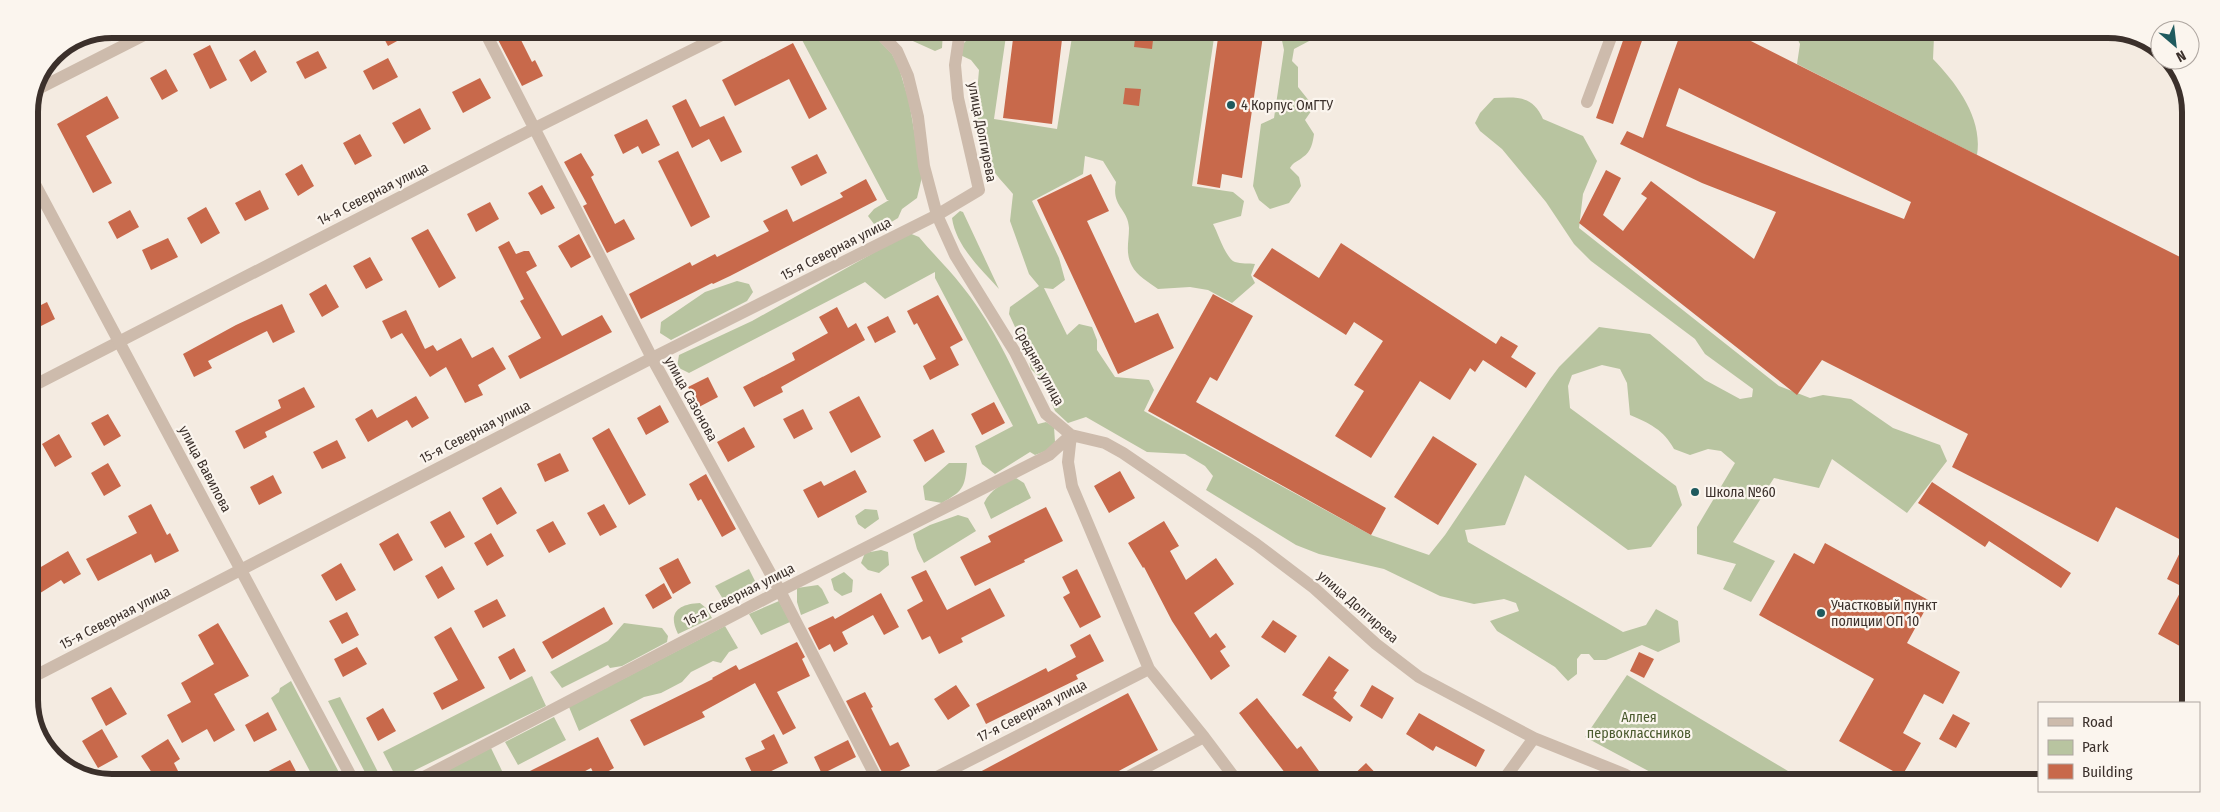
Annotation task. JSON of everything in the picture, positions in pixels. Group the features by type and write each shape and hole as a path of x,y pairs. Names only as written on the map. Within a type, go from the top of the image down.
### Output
{"street":[{"path":"42,87 138,38"},
{"name":"улица Сазонова","path":"488,38 652,358 780,590 874,774"},
{"name":"14-я Северная улица","path":"38,384 535,128 716,38"},
{"name":"Средняя улица","path":"884,38 896,51 908,76 918,117 924,166 937,215 955,254 1010,344 1046,414 1071,435"},
{"name":"улица Долгирева","path":"937,215 979,190 958,98 955,65 959,38"},
{"path":"1587,102 1611,38"},
{"name":"улица Вавилова","path":"38,190 350,774"},
{"name":"15-я Северная улица","path":"38,674 652,358 937,215"},
{"path":"1071,435 1068,462 1072,486 1149,669 1232,774"},
{"name":"улица Долгирева","path":"1071,435 1105,443 1256,544 1314,588 1376,644 1419,677 1534,738 1624,774"},
{"name":"16-я Северная улица","path":"429,774 780,590 1048,455 1071,435"},
{"name":"17-я Северная улица","path":"943,774 1149,669"},
{"path":"1133,774 1204,737"},
{"path":"1508,774 1534,738"}],"green space":[{"path":"801,38 877,38 892,54 899,68 909,101 922,177 917,198 902,209 898,218 883,227 874,224 868,216 874,209 889,200 887,200"},
{"path":"906,38 943,38 942,48 935,51"},
{"path":"971,38 1006,38 994,119 1057,129 1072,38 1214,38 1192,186 1233,192 1244,201 1241,216 1213,224 1225,251 1232,260 1237,263 1255,264 1251,275 1255,283 1232,303 1208,290 1190,287 1158,289 1144,279 1137,273 1130,261 1128,252 1128,221 1116,197 1116,182 1103,161 1085,156 1083,174 1032,201 1059,258 1065,280 1053,289 1044,288 1067,335 1079,324 1092,327 1097,340 1097,350 1115,377 1149,380 1154,390 1144,411 1371,535 1429,555 1445,535 1550,379 1559,367 1599,327 1650,334 1705,380 1740,399 1752,397 1753,389 1705,354 1695,339 1591,261 1574,244 1546,202 1502,149 1480,131 1475,123 1480,113 1494,98 1510,97 1523,99 1534,105 1543,119 1583,136 1597,161 1583,194 1579,228 1779,386 1810,398 1823,395 1851,399 1893,428 1940,445 1947,461 1907,513 1832,459 1819,488 1774,478 1733,542 1775,561 1751,602 1723,589 1736,564 1697,554 1697,527 1735,463 1721,451 1708,449 1690,455 1674,449 1661,432 1630,415 1627,383 1620,369 1602,365 1572,375 1568,386 1570,408 1676,486 1682,505 1651,547 1628,550 1525,475 1505,525 1465,530 1468,542 1623,632 1646,625 1656,609 1678,621 1680,642 1658,652 1642,645 1606,660 1594,660 1589,654 1581,654 1577,659 1577,674 1568,681 1555,667 1497,631 1490,621 1519,611 1516,603 1504,599 1474,604 1440,596 1384,569 1319,554 1296,545 1206,490 1213,476 1205,466 1185,454 1147,452 1086,417 1068,423 1055,411 1042,380 1031,369 1027,353 1009,314 1010,307 1039,286 1029,274 1010,221 1013,194 991,167 984,152 977,106 979,70 971,60 958,54 962,46"},
{"path":"1281,38 1312,38 1294,49 1292,61 1298,67 1298,87 1314,107 1305,120 1314,134 1310,150 1290,168 1299,177 1301,186 1289,203 1270,209 1259,200 1253,186 1261,124 1274,118 1284,50"},
{"path":"1797,38 1934,38 1933,59 1951,79 1972,115 1978,141 1977,155 1797,64 1800,44"},
{"path":"960,211 963,212 999,289 977,265 958,238 952,218"},
{"path":"909,233 919,237 974,302 995,335 1038,424 1046,422 1054,427 1055,442 1046,451 1035,455 1030,452 995,474 982,464 975,446 1013,426 935,278 935,272 885,299 865,282 689,373 677,367 679,355 752,321"},
{"path":"737,281 749,284 753,292 747,301 671,340 660,333 661,322 705,292"},
{"path":"949,463 967,463 965,479 961,488 942,503 925,500 923,486"},
{"path":"1016,478 1024,483 1031,498 991,519 984,503 987,498 998,487"},
{"path":"865,509 877,510 879,519 865,529 858,524 855,516"},
{"path":"958,515 968,518 976,531 924,563 917,549 913,534 930,525"},
{"path":"881,550 888,552 889,565 879,573 868,570 861,563 865,553"},
{"path":"749,569 757,585 753,593 726,604 715,586"},
{"path":"844,572 853,580 852,592 842,596 834,590 831,579"},
{"path":"818,585 829,603 801,615 797,602 797,588"},
{"path":"779,601 790,622 761,635 749,614"},
{"path":"700,603 706,608 712,618 678,634 674,620 677,611 686,605"},
{"path":"624,623 662,628 668,636 667,642 622,666 610,668 608,665 562,688 550,672 608,641"},
{"path":"725,626 738,648 729,652 721,663 713,661 691,672 682,682 661,693 644,697 579,731 569,707"},
{"name":"Аллея первоклассников","path":"1627,675 1793,774 1654,774 1585,737"},
{"path":"532,676 546,706 407,774 394,774 383,752"},
{"path":"291,681 340,774 311,774 271,698 279,692 280,688"},
{"path":"340,697 379,774 366,774 328,701"},
{"path":"554,717 566,740 518,765 505,742"},
{"path":"491,748 504,774 441,774"}],"building":[{"path":"384,38 403,38 388,46"},
{"path":"497,38 520,38 532,62 535,60 543,76 522,86"},
{"path":"1013,38 1062,38 1052,124 1003,118"},
{"path":"1135,38 1153,38 1152,49 1134,47"},
{"name":"4 Корпус ОмГТУ","path":"1218,38 1263,38 1242,178 1222,174 1220,188 1197,184"},
{"path":"1624,38 1643,38 1613,124 1596,118"},
{"path":"1679,38 1745,38 2182,258 2182,540 2116,507 2098,542 1952,467 1968,434 1822,360 1797,395 1579,223 1606,170 1621,178 1603,215 1623,231 1647,198 1641,194 1651,181 1754,259 1776,212 1702,183 1620,144 1627,131 1643,138","holes":["1679,88 1911,202 1904,219 1666,126"]},
{"path":"793,43 827,109 809,119 789,79 735,106 722,80"},
{"path":"210,45 227,80 210,89 193,54"},
{"path":"255,50 267,72 251,82 239,60"},
{"path":"318,51 327,68 305,79 296,62"},
{"path":"388,58 398,77 373,90 363,71"},
{"path":"166,69 178,91 162,100 150,78"},
{"path":"480,78 491,98 463,113 452,92"},
{"path":"1125,88 1141,89 1139,106 1123,104"},
{"path":"107,96 119,118 86,136 112,183 93,193 57,124"},
{"path":"686,99 700,127 724,116 742,152 721,162 709,139 692,148 672,106"},
{"path":"420,108 431,129 404,144 392,123"},
{"path":"647,119 660,145 642,154 638,146 623,154 614,135"},
{"path":"360,134 372,156 355,165 343,143"},
{"path":"678,151 710,217 691,227 658,161"},
{"path":"581,153 594,175 591,177 615,224 624,219 635,239 607,253 583,206 587,204 564,162"},
{"path":"817,154 827,173 801,186 791,167"},
{"path":"302,164 314,186 298,196 285,174"},
{"path":"1091,174 1109,211 1087,221 1135,323 1158,313 1174,348 1118,374 1037,200"},
{"path":"866,179 877,200 730,276 712,283 641,319 629,294 690,262 692,266 715,254 717,257 769,231 763,221 787,209 793,222 843,197 840,193"},
{"path":"542,185 555,208 541,215 528,193"},
{"path":"260,190 269,209 245,221 235,203"},
{"path":"490,202 499,219 476,232 467,214"},
{"path":"206,207 220,233 201,244 187,218"},
{"path":"130,210 139,227 117,239 108,222"},
{"path":"428,229 456,278 439,288 411,238"},
{"path":"579,234 591,257 571,268 558,246"},
{"path":"168,238 178,257 151,270 142,250"},
{"path":"509,241 516,254 529,251 537,266 526,272 562,336 602,315 612,332 520,379 508,356 541,338 520,301 524,299 498,247"},
{"path":"1341,243 1496,344 1501,336 1518,346 1511,357 1536,373 1526,388 1483,360 1475,372 1470,368 1450,400 1420,381 1371,458 1335,436 1364,391 1354,385 1383,341 1354,322 1346,335 1253,276 1272,248 1319,278"},
{"path":"370,257 383,280 366,289 353,266"},
{"path":"326,284 339,307 322,317 309,294"},
{"path":"1213,294 1253,316 1217,381 1210,377 1196,402 1386,508 1371,535 1148,411"},
{"path":"938,295 963,340 950,347 959,365 930,380 923,366 936,359 917,323 914,325 907,311"},
{"path":"47,302 55,319 38,328 38,306"},
{"path":"282,304 295,332 273,343 267,331 208,361 212,368 194,377 183,354 236,325"},
{"path":"837,307 848,328 856,323 865,340 781,387 783,392 754,407 743,387 795,360 792,353 828,333 819,317"},
{"path":"406,310 425,349 433,345 437,351 461,338 472,358 493,347 506,369 478,385 483,395 465,403 446,367 430,377 402,333 391,339 382,321"},
{"path":"888,316 896,332 875,343 867,327"},
{"path":"708,377 718,397 699,407 688,387"},
{"path":"304,387 315,407 265,432 267,437 244,449 235,431 281,408 278,400"},
{"path":"416,396 429,418 412,428 407,420 368,442 355,419 372,409 377,418"},
{"path":"859,396 881,437 851,453 829,412"},
{"path":"994,402 1005,423 982,435 971,414"},
{"path":"660,405 669,422 646,435 637,418"},
{"path":"803,409 813,429 794,439 783,419"},
{"path":"108,414 121,436 104,446 91,423"},
{"path":"744,427 755,447 728,462 717,442"},
{"path":"609,428 646,495 629,505 592,438"},
{"path":"933,429 945,452 925,462 913,440"},
{"path":"59,434 72,457 55,467 42,444"},
{"path":"1433,436 1477,464 1438,525 1394,497"},
{"path":"337,440 346,458 322,469 313,452"},
{"path":"560,453 569,471 545,482 537,464"},
{"path":"108,463 121,486 104,496 91,473"},
{"path":"855,470 867,492 818,518 803,490 821,481 824,486"},
{"path":"1120,471 1135,498 1109,513 1094,486"},
{"path":"706,474 736,529 722,537 701,499 698,501 689,484"},
{"path":"273,475 282,493 259,505 250,487"},
{"path":"1932,482 2071,573 2061,588 1989,541 1985,547 1918,503"},
{"path":"501,487 517,513 497,525 482,498"},
{"path":"151,504 167,535 170,533 179,551 155,563 151,554 98,581 86,559 137,533 128,516"},
{"path":"604,504 617,527 600,536 587,513"},
{"path":"1046,507 1063,541 975,586 960,557 991,542 988,536"},
{"path":"450,511 465,537 445,548 430,522"},
{"path":"553,521 566,544 549,553 536,530"},
{"path":"1164,521 1179,546 1170,551 1186,580 1216,558 1234,584 1194,613 1210,638 1216,633 1226,647 1220,651 1230,666 1211,680 1172,621 1144,567 1128,543"},
{"path":"398,533 413,560 394,571 379,544"},
{"path":"491,533 504,556 487,566 474,543"},
{"path":"1825,543 1930,601 1907,643 1960,672 1943,704 1924,694 1903,733 1921,743 1903,774 1898,774 1839,741 1874,679 1759,615 1794,553 1814,564"},
{"path":"2182,548 2182,586 2167,579"},
{"path":"68,551 81,574 64,584 61,580 38,594 38,569"},
{"path":"678,558 691,583 673,594 659,568"},
{"path":"341,563 356,590 336,601 321,575"},
{"path":"442,566 455,589 438,599 425,576"},
{"path":"1077,569 1101,617 1080,628 1063,597 1070,593 1062,577"},
{"path":"926,570 947,610 990,588 1005,616 961,638 963,642 939,654 930,636 922,640 907,610 923,601 911,577"},
{"path":"664,583 672,598 653,609 645,595"},
{"path":"2182,589 2182,647 2158,634"},
{"path":"881,593 899,627 884,635 873,615 842,632 848,644 834,652 830,644 819,650 808,628 833,616 835,619"},
{"path":"497,599 506,616 483,628 474,611"},
{"path":"604,607 613,624 552,659 542,642"},
{"path":"347,612 359,635 342,644 329,621"},
{"path":"1273,620 1297,636 1285,653 1261,637"},
{"path":"218,623 249,676 214,694 235,730 214,742 207,729 182,743 167,715 191,702 181,683 214,664 198,635"},
{"path":"451,627 485,688 442,710 433,693 458,680 434,637"},
{"path":"1090,634 1104,661 1076,675 1078,679 986,724 976,704 1046,668 1048,672 1076,657 1070,645"},
{"path":"797,642 805,657 802,659 810,676 777,692 796,728 783,735 755,683 702,712 705,717 644,746 630,720 713,679 736,665 739,670"},
{"path":"357,647 367,664 343,677 334,659"},
{"path":"514,648 526,671 510,680 498,657"},
{"path":"1639,652 1654,659 1644,678 1630,671"},
{"path":"1329,656 1349,670 1334,691 1337,692 1333,698 1353,717 1350,722 1302,695"},
{"path":"956,685 970,706 948,720 934,699"},
{"path":"1372,685 1394,698 1382,719 1360,706"},
{"path":"111,687 127,714 106,726 91,698"},
{"path":"865,692 890,746 898,742 910,766 893,774 883,774 846,701"},
{"path":"1128,693 1158,750 1113,774 976,774"},
{"path":"1257,698 1297,749 1301,746 1319,771 1315,774 1286,774 1239,713"},
{"path":"383,708 396,731 378,741 366,718"},
{"path":"268,712 277,730 254,742 245,725"},
{"path":"1419,713 1485,750 1476,767 1436,746 1433,751 1406,734"},
{"path":"1953,714 1970,723 1956,748 1939,739"},
{"path":"102,729 118,757 98,768 82,741"},
{"path":"774,734 788,763 765,774 753,774 745,758 765,749 761,741"},
{"path":"598,737 614,768 603,774 594,774 591,768 580,774 524,774"},
{"path":"168,739 180,759 174,763 180,774 153,774 141,756"},
{"path":"848,740 856,757 822,774 814,757"},
{"path":"290,760 297,774 263,774"},
{"path":"1366,763 1376,774 1354,774"}],"place":[{"name":"4 Корпус ОмГТУ","path":"1231,105"},
{"name":"Школа №60","path":"1695,492"},
{"name":"Участковый пункт полиции ОП 10","path":"1821,613"}]}
